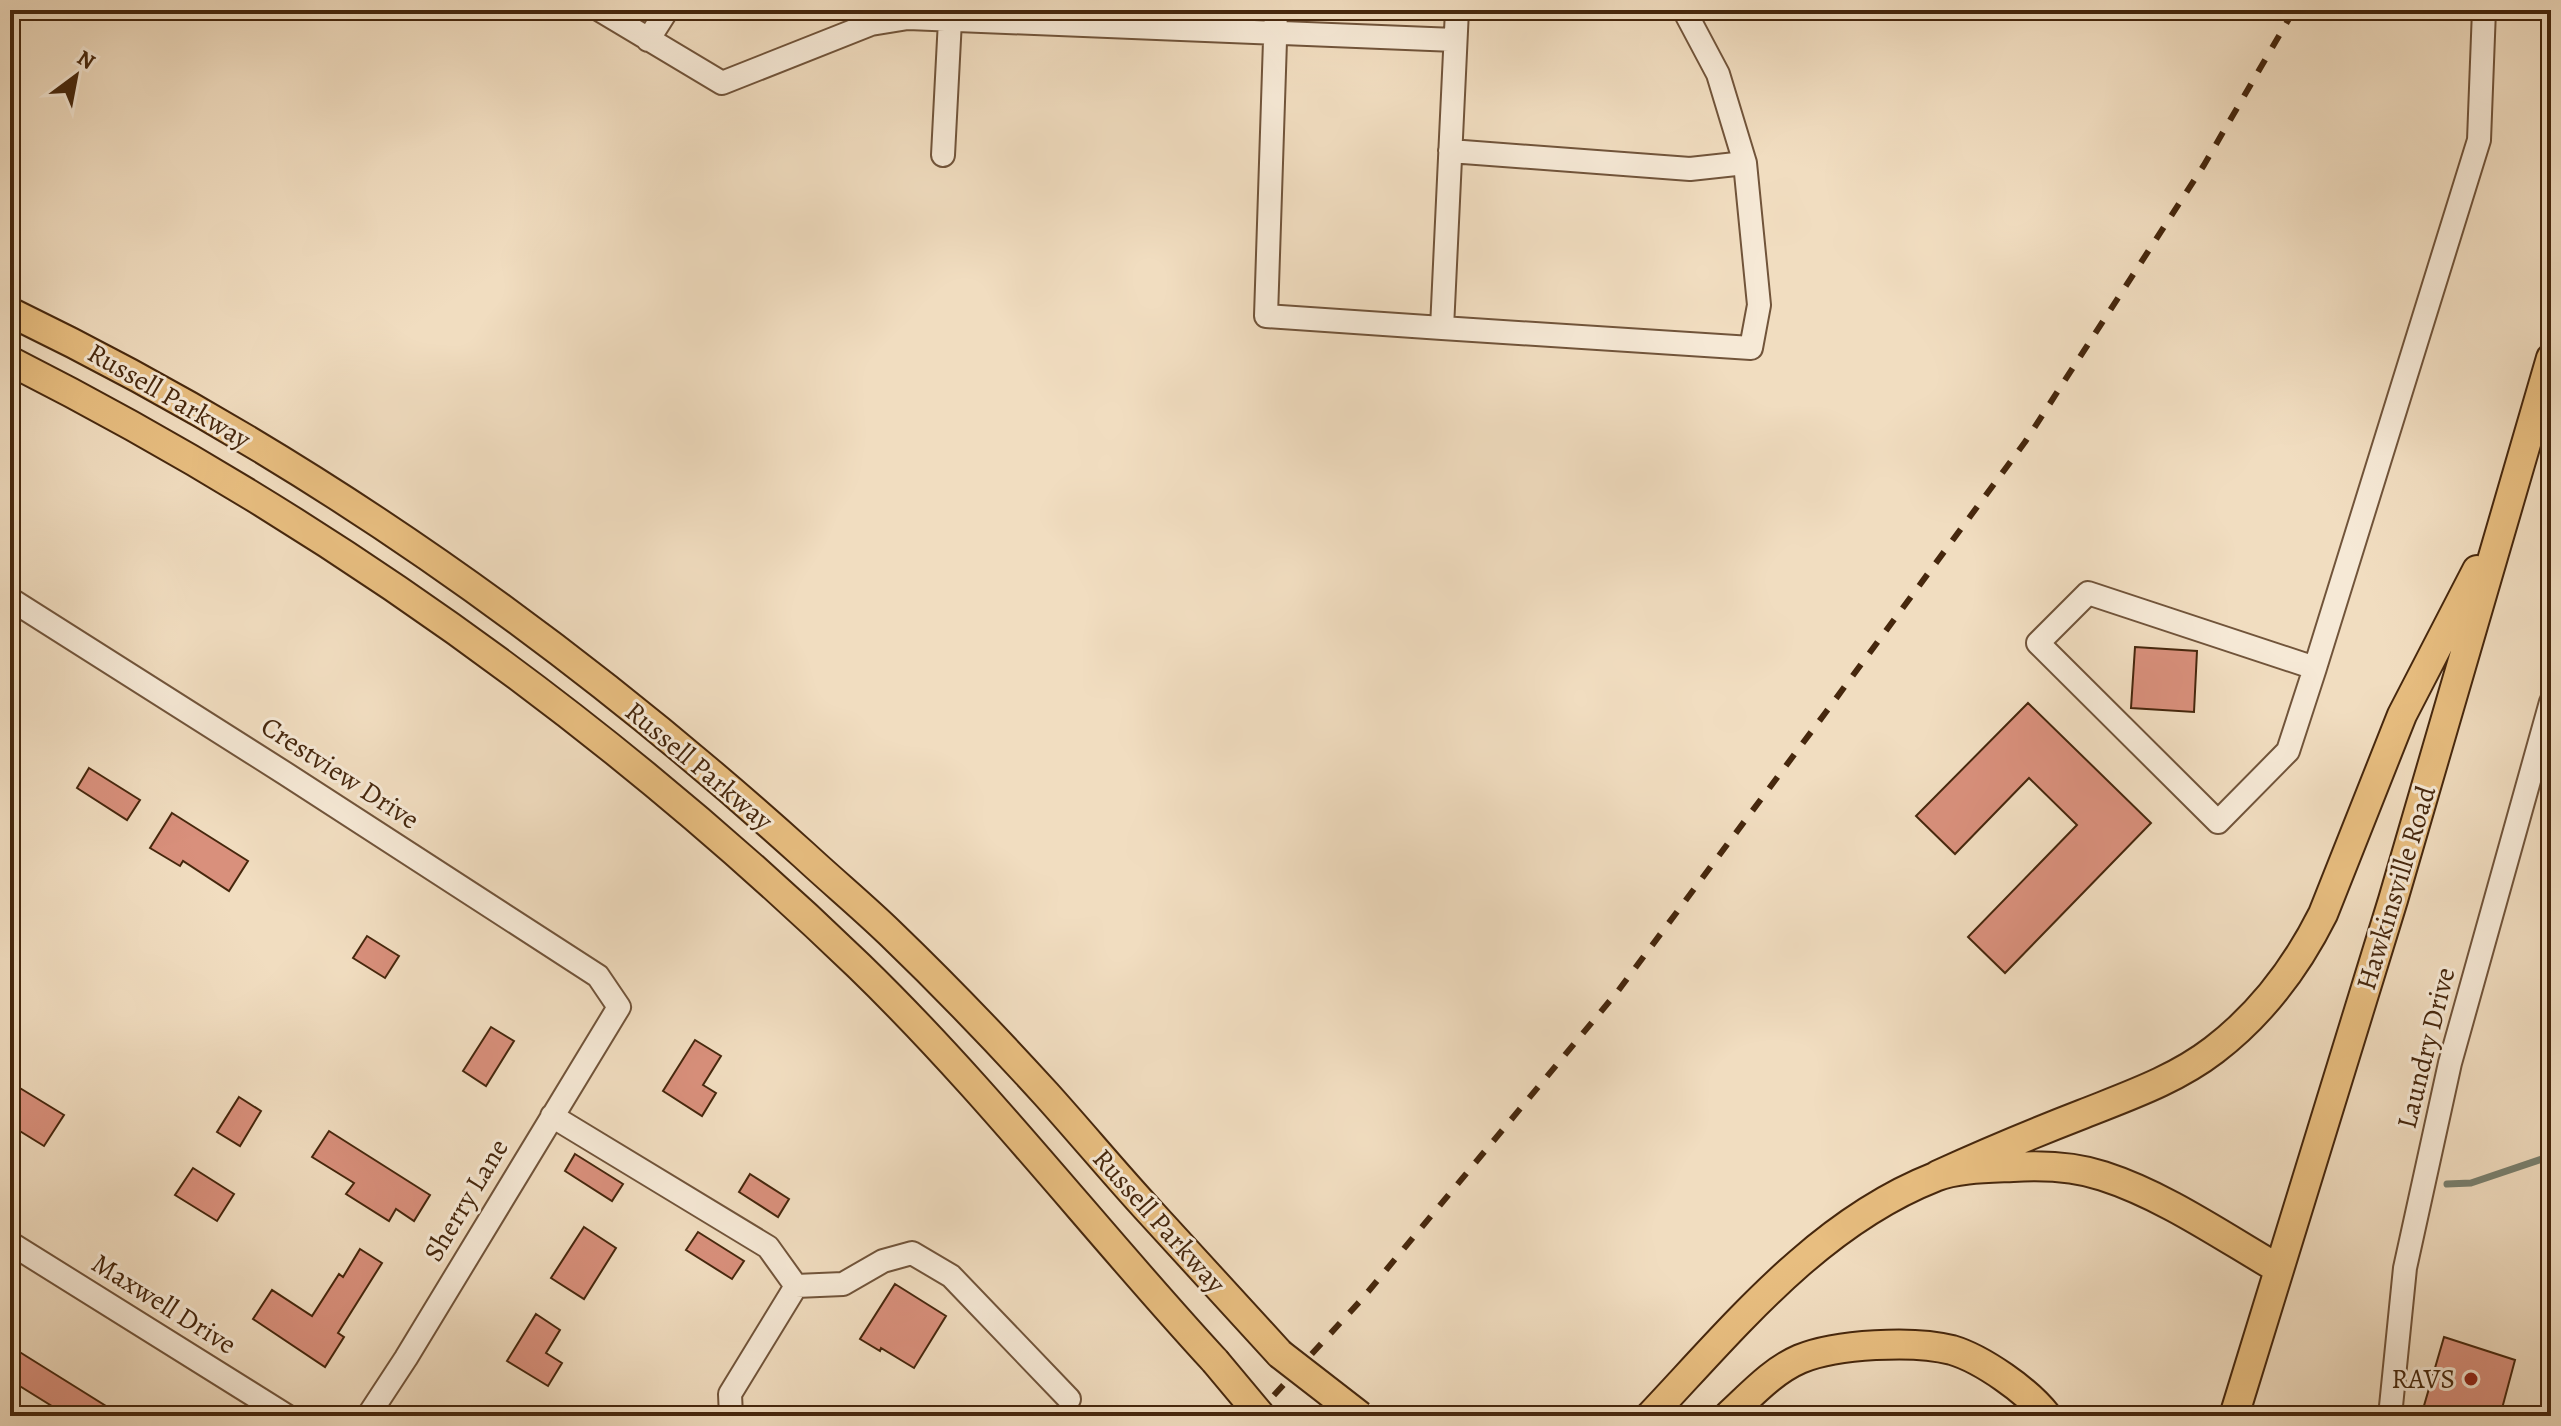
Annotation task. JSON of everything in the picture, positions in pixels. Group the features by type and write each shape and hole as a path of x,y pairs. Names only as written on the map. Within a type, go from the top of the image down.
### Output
{"main road":[{"name":"Russell Parkway","path":"10,312 82,346 147,382 341,497 489,598 651,723 730,788 889,932 1044,1092 1280,1354 1360,1416"},
{"name":"Hawkinsville Road","path":"2234,1416 2363,1000 2551,358"},
{"name":"Russell Parkway","path":"10,361 209,470 356,562 431,612 662,789 862,968 978,1088 1122,1259 1261,1416"},
{"path":"1650,1416 1768,1292 1819,1247 1875,1208 1997,1148 2169,1078 2214,1050 2257,1011 2282,983 2323,914 2402,715 2507,513"},
{"path":"1938,1175 2031,1166 2079,1169 2105,1176 2160,1200 2279,1269"},
{"path":"1728,1416 1764,1382 1797,1360 1831,1349 1916,1346 1952,1350 1980,1362 2036,1402 2047,1416"}],"street":[{"path":"600,10 722,83 871,24 908,18 1104,18 1276,33 1455,40"},
{"path":"648,40 667,10"},
{"path":"1276,10 1266,316 1751,348 1759,305 1745,163 1718,74 1684,10"},
{"path":"1442,328 1457,10"},
{"path":"2315,668 2088,593 2038,643 2218,822 2288,751 2315,668 2479,140 2484,10"},
{"path":"943,155 950,20"},
{"path":"1450,151 1690,169 1745,163"},
{"name":"Crestview Drive","path":"10,599 598,976 619,1007 615,1013"},
{"name":"Laundry Drive","path":"2390,1416 2405,1268 2450,1063 2551,702"},
{"name":"Sherry Lane","path":"368,1416 615,1013"},
{"path":"552,1116 768,1247 796,1286"},
{"name":"Maxwell Drive","path":"10,1243 287,1416"},
{"path":"796,1286 843,1284 883,1261 912,1253 951,1276 1069,1399"},
{"path":"731,1416 730,1394 796,1286"}],"building":[{"path":"2135,647 2197,651 2194,712 2131,708"},
{"path":"2028,703 2151,823 2005,973 1968,937 2077,825 2029,778 1955,854 1916,816"},
{"path":"89,768 140,800 127,820 77,788"},
{"path":"172,813 248,861 229,891 183,861 180,866 150,848"},
{"path":"367,936 399,956 385,978 353,958"},
{"path":"491,1027 514,1041 486,1086 463,1071"},
{"path":"695,1040 721,1056 703,1085 716,1093 702,1116 663,1091"},
{"path":"10,1082 64,1115 44,1146 10,1125"},
{"path":"239,1097 261,1111 240,1146 217,1132"},
{"path":"329,1131 430,1195 414,1221 396,1209 389,1221 346,1194 354,1183 312,1157"},
{"path":"575,1154 623,1184 612,1201 565,1171"},
{"path":"193,1168 234,1194 217,1221 175,1195"},
{"path":"750,1174 789,1199 778,1217 739,1192"},
{"path":"584,1227 616,1248 584,1299 551,1278"},
{"path":"698,1232 744,1261 732,1279 686,1250"},
{"path":"360,1249 382,1263 338,1333 344,1337 325,1367 253,1319 272,1290 312,1316 339,1274 343,1277"},
{"path":"895,1284 946,1316 914,1368 860,1339"},
{"path":"536,1314 560,1330 546,1353 562,1363 548,1386 507,1361"},
{"name":"RAVS","path":"2444,1337 2515,1360 2500,1416 2421,1416"},
{"path":"10,1346 122,1416 68,1416 10,1380"}],"waterway":[{"path":"2447,1184 2471,1183 2551,1156"}],"railway":[{"path":"1255,1416 1362,1299 1618,991 1826,712 2025,442 2204,165 2294,10"}],"place":[{"name":"RAVS","path":"2471,1379"}]}
